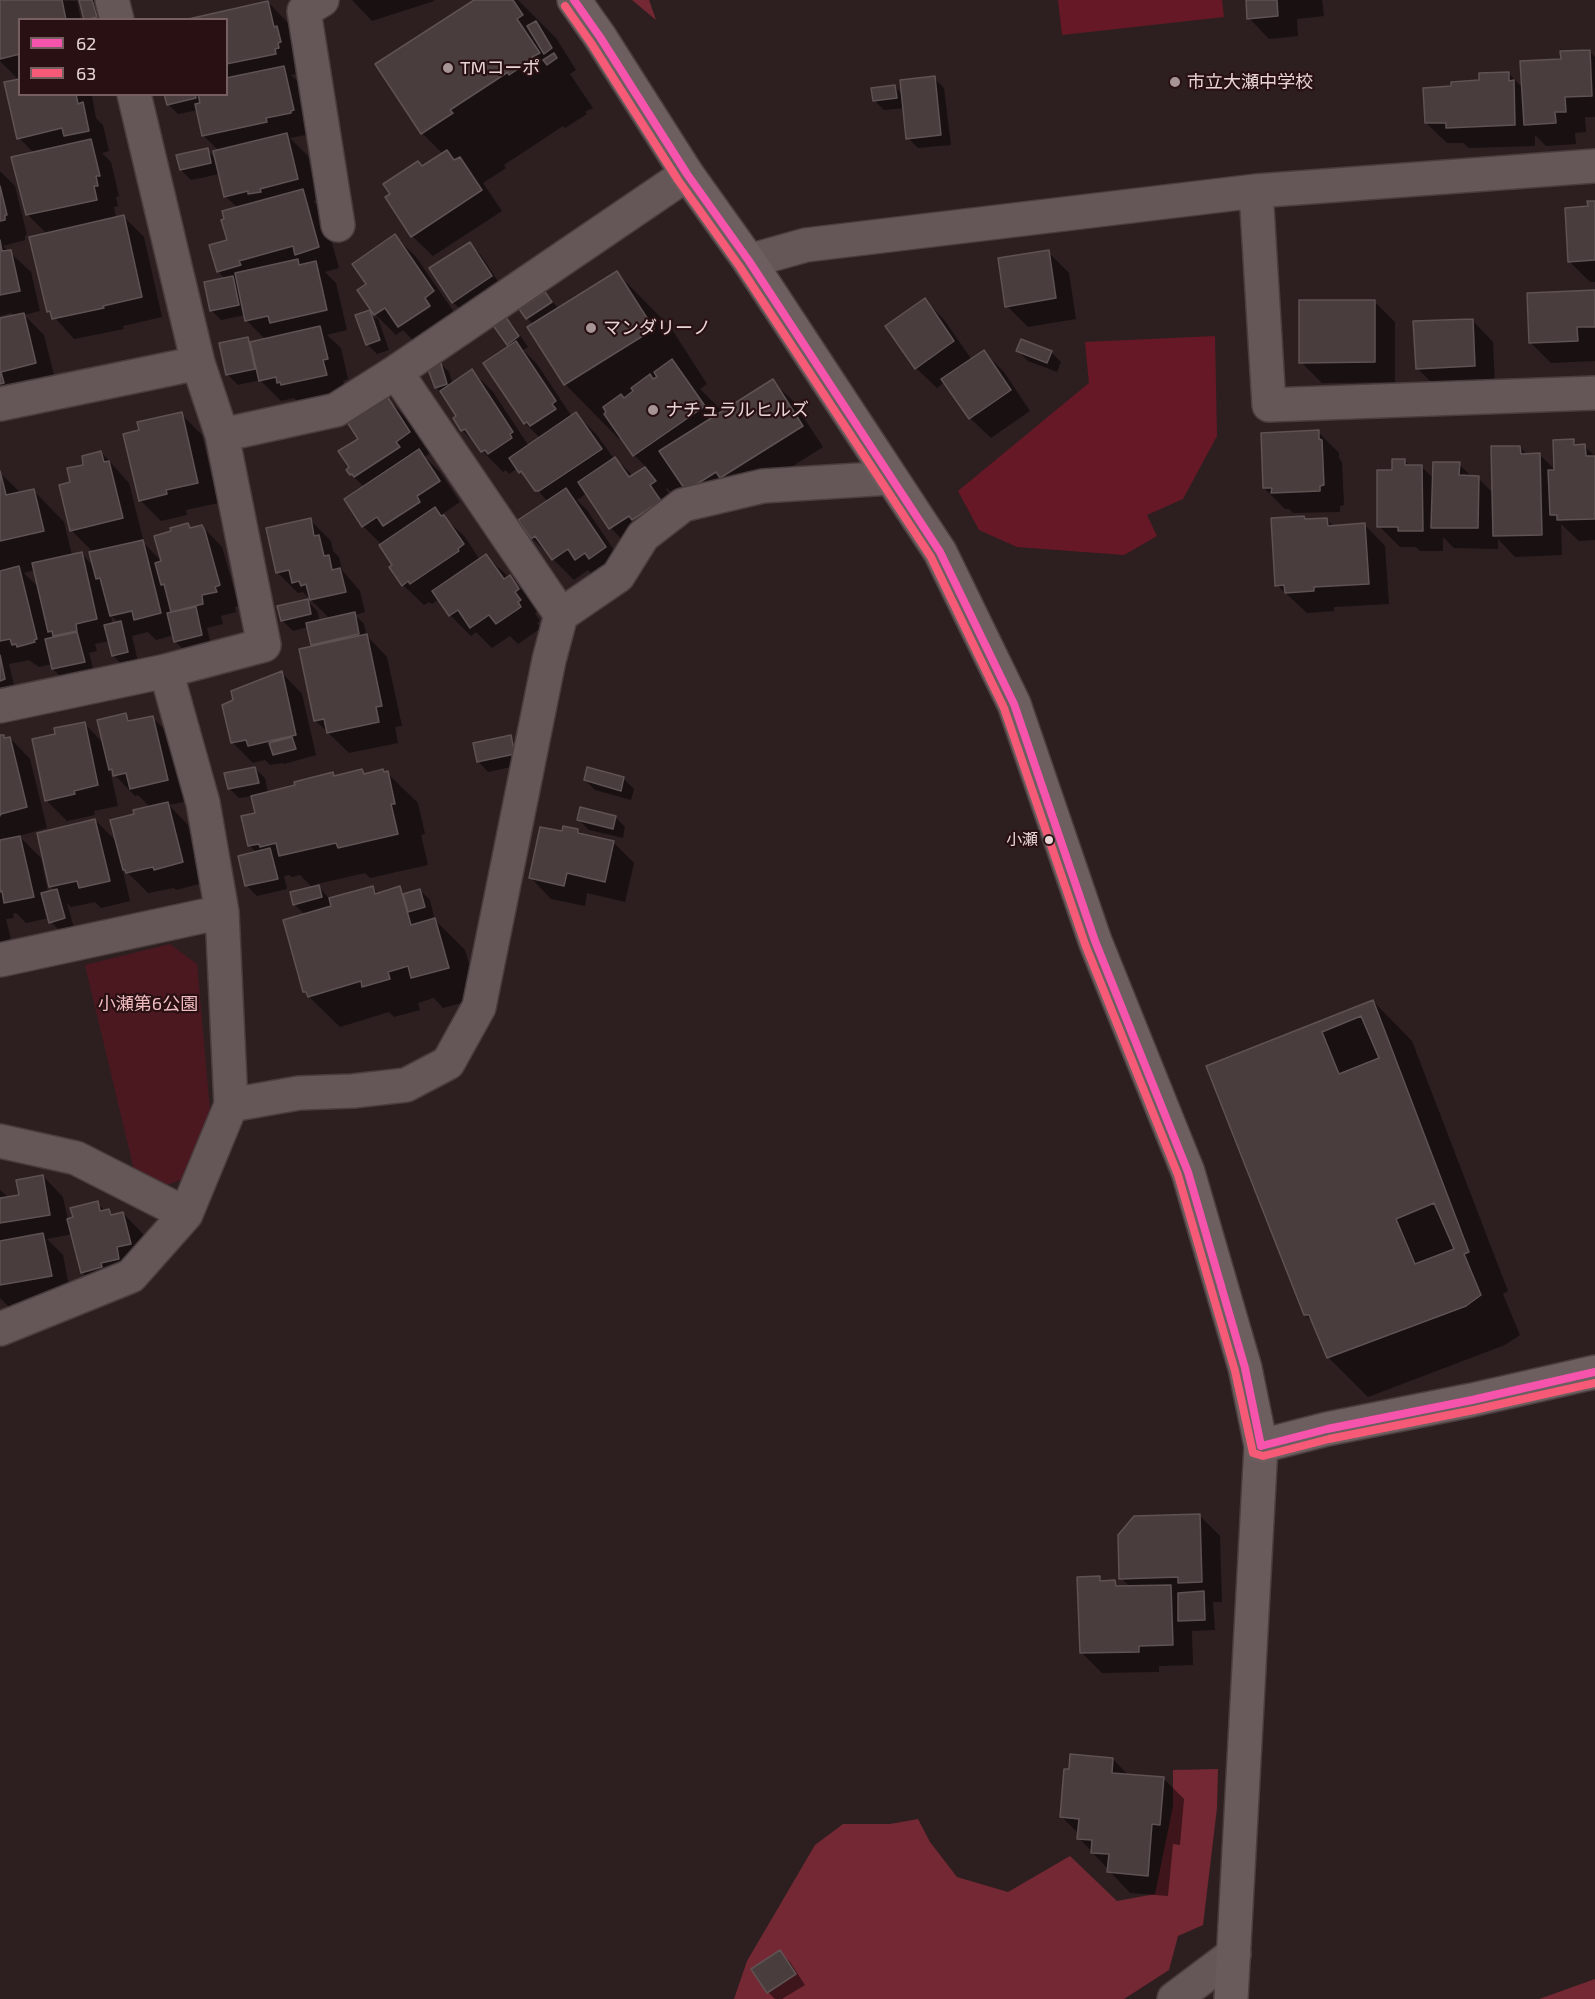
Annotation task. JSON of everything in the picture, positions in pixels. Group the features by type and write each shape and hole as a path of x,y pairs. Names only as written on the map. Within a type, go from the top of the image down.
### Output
{"highway":[{"path":"574,0 687,174 749,261 940,552 1014,704 1095,941 1188,1172 1245,1368 1261,1446 1327,1429 1595,1372"}],"street":[{"path":"112,0 116,18"},
{"path":"322,0 304,11 338,225"},
{"path":"0,706 166,671 264,645 222,435 198,363 134,96"},
{"path":"749,261 806,245 1256,191 1595,166"},
{"path":"222,435 336,410 396,372 687,174"},
{"path":"1256,191 1269,405 1595,393"},
{"path":"0,404 198,363"},
{"path":"396,372 561,615"},
{"path":"231,1105 299,1093 353,1091 406,1085 448,1063 479,1007 549,660 561,615 618,576 643,536 683,505 763,486 891,478"},
{"path":"0,1329 131,1276 186,1214 231,1105 222,912 203,803 166,671"},
{"path":"0,960 222,912"},
{"path":"0,1141 76,1158 186,1214"},
{"path":"1231,1999 1261,1446"},
{"path":"1174,1999 1234,1954"}],"green space":[{"name":"小瀬第6公園","path":"170,944 197,964 210,1110 187,1178 160,1187 134,1170 85,965"}],"shaded area":[{"path":"632,0 649,0 656,20"},
{"path":"1058,0 1222,0 1224,17 1062,35"},
{"path":"1215,336 1217,436 1183,499 1147,515 1157,536 1124,555 1017,547 979,530 958,491 1089,383 1085,342"},
{"path":"1218,1769 1217,1808 1203,1925 1178,1936 1169,1970 1124,1999 734,1999 747,1961 815,1845 843,1824 890,1824 918,1819 930,1842 957,1877 1008,1892 1070,1856 1117,1901 1155,1894 1173,1806 1173,1770"},
{"path":"1595,1979 1595,1999 1539,1999"}],"building":[{"path":"0,0 62,0 66,18 18,18 18,54 0,59"},
{"path":"79,0 92,0 97,17 84,18"},
{"name":"TMコーポ","path":"474,0 513,0 523,15 517,19 540,53 509,75 508,72 450,110 453,113 421,134 375,64"},
{"path":"1246,0 1277,0 1278,16 1247,19"},
{"path":"268,1 274,27 277,26 281,42 278,43 279,48 275,49 276,54 228,64 228,18 193,18"},
{"path":"536,21 552,48 544,54 527,26"},
{"path":"1590,50 1592,96 1565,97 1566,112 1555,112 1556,123 1524,125 1520,61 1561,59 1560,51"},
{"path":"554,53 557,58 547,65 543,60"},
{"path":"284,66 294,110 291,113 266,118 267,122 202,136 195,104 200,103 198,96 228,96 228,78"},
{"path":"1509,72 1509,81 1514,80 1515,125 1446,128 1446,123 1425,123 1423,88 1451,86 1451,82 1479,80 1479,73"},
{"path":"935,76 941,135 906,139 900,80"},
{"path":"18,79 18,96 76,96 78,104 83,102 89,131 64,136 62,128 17,139 4,82"},
{"path":"895,85 897,98 873,101 871,88"},
{"path":"165,96 196,96 196,98 167,105"},
{"path":"287,133 298,179 260,189 261,192 248,194 248,191 224,197 213,151"},
{"path":"91,139 100,176 96,176 98,186 94,186 97,200 26,215 11,157"},
{"path":"208,148 211,163 180,170 176,155"},
{"path":"447,150 454,160 460,157 482,190 411,237 385,197 390,194 383,184 418,161 422,166"},
{"path":"0,186 7,215 5,215 5,220 0,221"},
{"path":"303,189 319,247 295,255 293,246 239,261 241,265 217,272 209,245 227,240 221,220 224,219 222,211"},
{"path":"1587,201 1595,201 1595,260 1568,262 1565,208 1588,206"},
{"path":"124,215 142,297 52,319 50,311 47,312 29,237"},
{"path":"395,234 434,291 425,298 430,306 398,327 385,308 374,315 357,290 366,284 352,264"},
{"path":"0,240 2,251 11,250 20,291 0,295"},
{"path":"470,242 492,276 452,303 429,268"},
{"path":"1049,250 1056,298 1005,307 998,258"},
{"path":"298,259 299,265 316,261 327,310 270,323 268,316 245,321 235,273"},
{"name":"マンダリーノ","path":"617,271 654,329 564,385 527,327"},
{"path":"233,276 239,305 210,311 204,282"},
{"path":"1595,290 1595,327 1577,327 1578,341 1529,343 1527,293"},
{"path":"545,292 552,302 526,319 519,309"},
{"path":"925,298 954,341 915,369 885,326"},
{"path":"1299,300 1375,300 1375,362 1299,363"},
{"path":"370,310 380,340 366,345 355,315"},
{"path":"24,313 36,363 1,372 4,383 0,384 0,318"},
{"path":"503,313 519,336 507,345 490,321"},
{"path":"1473,319 1475,366 1416,369 1413,321"},
{"path":"320,326 328,359 323,360 327,375 281,385 280,382 277,383 276,377 259,381 250,342"},
{"path":"248,337 255,369 226,375 219,343"},
{"path":"1021,339 1052,351 1047,363 1016,351"},
{"path":"516,341 556,401 552,404 556,409 530,426 527,422 524,424 483,363"},
{"path":"984,350 1011,390 969,419 941,379"},
{"name":"ナチュラルヒルズ","path":"672,359 705,406 633,456 604,414 606,412 603,407 621,394 624,398 633,391 631,388 650,374 653,379 657,377 654,372"},
{"path":"440,360 447,384 435,388 426,364"},
{"path":"472,369 513,432 510,434 512,438 488,454 485,450 481,452 465,429 461,431 453,418 456,416 440,391"},
{"path":"773,379 803,426 720,478 716,472 686,491 659,451"},
{"path":"387,396 410,432 396,442 400,447 354,477 346,470 349,467 338,451 358,439 347,422"},
{"path":"182,412 198,483 166,490 167,494 139,501 123,434 139,430 137,422"},
{"path":"576,412 602,449 539,491 535,491 509,458"},
{"path":"1319,430 1319,439 1322,440 1324,485 1320,486 1320,491 1271,493 1272,488 1263,488 1261,433"},
{"path":"1574,439 1574,445 1585,444 1586,456 1595,456 1595,519 1557,520 1557,515 1550,515 1548,470 1554,470 1553,440"},
{"path":"1491,446 1520,446 1521,454 1540,453 1542,535 1493,536"},
{"path":"419,449 440,481 417,496 420,502 383,526 377,517 362,527 344,499"},
{"path":"101,451 104,462 109,461 123,518 70,531 59,485 70,482 67,468 83,465 82,456"},
{"path":"615,457 629,477 645,467 656,481 650,485 661,501 632,520 629,516 609,529 578,482"},
{"path":"1392,459 1405,459 1405,465 1422,465 1423,531 1398,531 1398,527 1377,527 1377,470 1392,470"},
{"path":"1433,462 1460,462 1459,475 1479,476 1478,528 1431,528"},
{"path":"0,471 6,495 34,489 44,531 0,541"},
{"path":"566,488 606,547 589,559 585,553 575,560 568,549 552,560 535,536 531,539 518,520"},
{"path":"435,507 441,516 444,515 464,544 458,549 459,551 410,584 408,581 402,586 389,567 392,565 379,545"},
{"path":"1304,516 1305,519 1327,518 1328,526 1365,523 1369,584 1314,587 1314,591 1285,593 1284,585 1275,586 1271,518"},
{"path":"311,518 314,536 319,535 324,556 329,555 332,570 340,568 346,592 310,600 306,584 301,586 299,581 292,583 289,570 276,573 266,528"},
{"path":"188,523 190,528 202,525 220,585 215,587 217,592 202,595 203,604 171,612 164,584 161,585 155,563 161,561 154,536"},
{"path":"143,540 161,613 134,620 132,611 110,616 100,578 96,579 89,552"},
{"path":"82,552 97,619 76,624 77,631 53,636 52,631 48,632 32,563"},
{"path":"486,554 504,579 510,575 519,589 515,592 521,600 518,602 521,607 496,624 489,615 470,628 458,610 449,616 432,591"},
{"path":"19,566 37,639 34,640 35,642 17,647 16,644 12,645 10,639 0,641 0,571"},
{"path":"308,599 311,614 281,621 277,606"},
{"path":"196,607 202,635 174,642 167,613"},
{"path":"355,612 359,634 311,645 306,623"},
{"path":"121,621 128,652 112,656 104,625"},
{"path":"77,632 85,662 52,669 45,639"},
{"path":"367,634 382,706 376,707 379,722 327,733 324,719 314,721 299,649"},
{"path":"0,655 5,679 0,681"},
{"path":"282,671 296,735 248,746 246,740 231,743 222,705 233,700 231,691"},
{"path":"126,713 128,721 153,716 168,780 130,789 126,773 113,776 112,769 109,770 97,720"},
{"path":"85,722 98,785 74,791 75,794 45,801 32,739 55,734 54,728"},
{"path":"0,735 4,735 4,738 10,737 27,807 0,816"},
{"path":"511,735 515,754 477,762 473,743"},
{"path":"292,737 296,749 273,755 269,743"},
{"path":"255,767 259,783 228,789 224,773"},
{"path":"587,767 624,777 621,791 584,780"},
{"path":"362,769 364,774 383,769 384,772 388,771 395,804 391,804 398,834 338,848 336,843 279,856 276,843 260,847 259,844 248,846 241,816 255,813 251,796 295,785 294,782 333,772 334,776"},
{"path":"168,802 183,862 154,870 153,867 126,873 123,870 110,820 134,814 133,810"},
{"path":"580,807 616,816 613,829 577,820"},
{"path":"95,819 110,881 79,888 77,881 49,887 37,833"},
{"path":"563,826 578,829 578,833 614,841 605,882 567,873 564,886 529,878 540,827 562,831"},
{"path":"20,836 34,897 4,903 2,891 0,892 0,840"},
{"path":"270,848 278,879 245,886 238,856"},
{"path":"319,885 322,897 293,905 290,892"},
{"path":"373,886 375,894 400,886 411,925 435,918 449,968 411,978 408,966 388,972 390,979 362,987 361,981 308,997 306,992 303,992 283,920 331,906 329,898"},
{"path":"57,889 65,918 49,923 41,893"},
{"path":"420,889 425,907 408,912 403,894"},
{"path":"1373,1000 1469,1252 1464,1254 1481,1295 1466,1306 1327,1358 1309,1315 1304,1315 1206,1066","holes":["1361,1016 1379,1058 1339,1074 1322,1032","1434,1203 1454,1249 1415,1264 1396,1219"]},
{"path":"43,1175 50,1215 0,1223 0,1198 19,1195 16,1180"},
{"path":"98,1201 100,1211 109,1209 111,1215 123,1212 131,1244 117,1247 119,1259 101,1263 102,1267 81,1273 67,1219 73,1217 70,1208"},
{"path":"43,1233 52,1276 0,1285 0,1241"},
{"path":"1200,1514 1202,1582 1178,1583 1178,1577 1119,1579 1118,1535 1134,1516"},
{"path":"1100,1576 1100,1581 1115,1580 1116,1586 1171,1585 1173,1645 1139,1646 1139,1652 1080,1653 1077,1577"},
{"path":"1204,1591 1205,1620 1178,1621 1178,1593"},
{"path":"1070,1754 1113,1758 1112,1773 1164,1777 1160,1825 1152,1824 1148,1876 1107,1872 1109,1854 1091,1853 1092,1840 1077,1839 1079,1819 1060,1817 1064,1769 1069,1769"},
{"path":"780,1950 796,1974 767,1993 751,1969"}],"transit line":[{"name":"62","path":"574,0 687,174 749,261 940,552 1014,704 1095,941 1188,1172 1245,1368 1261,1446 1327,1429 1595,1372"},
{"name":"63","path":"565,6 678,180 740,267 931,557 1004,708 1085,944 1178,1175 1235,1371 1253,1453 1263,1456 1329,1439 1595,1383"}],"place":[{"name":"TMコーポ","path":"448,68"},
{"name":"市立大瀬中学校","path":"1175,82"},
{"name":"マンダリーノ","path":"591,328"},
{"name":"ナチュラルヒルズ","path":"653,410"},
{"name":"小瀬","path":"1049,840"}]}
